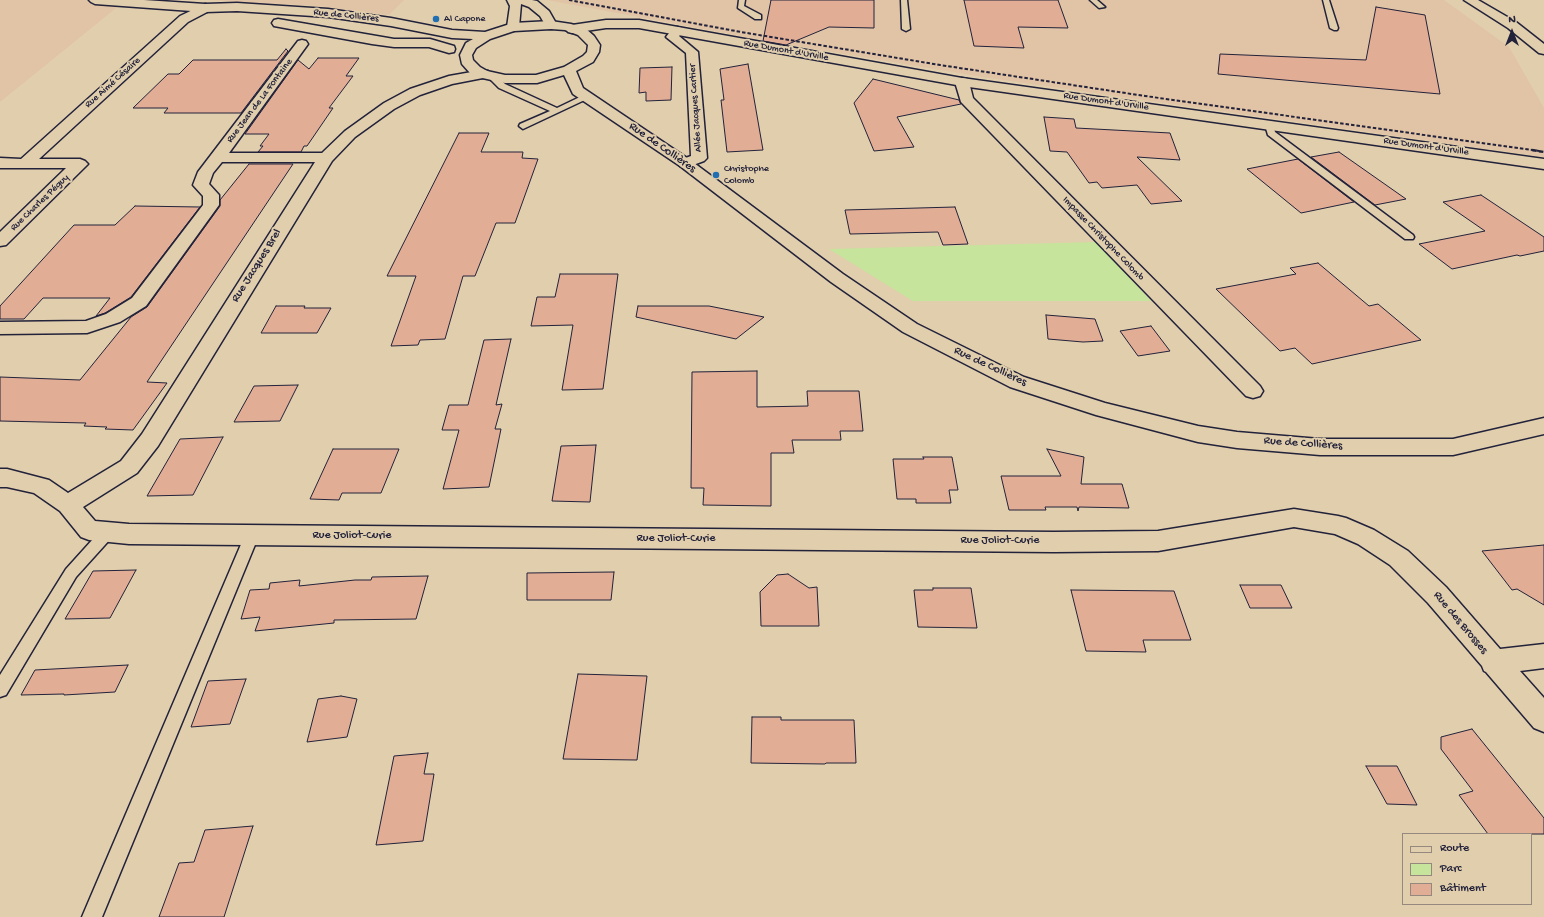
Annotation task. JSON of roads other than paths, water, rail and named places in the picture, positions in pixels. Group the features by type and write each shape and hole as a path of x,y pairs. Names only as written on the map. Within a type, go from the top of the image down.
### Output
{"street":[{"name":"Rue de Collières","path":"95,0 205,8 237,7 328,14 391,22 452,34 486,36"},
{"path":"513,0 516,6 513,27"},
{"path":"518,0 533,4 544,14 551,25"},
{"path":"1470,0 1512,25 1544,50"},
{"path":"1488,0 1530,23"},
{"name":"Rue de Collières","path":"205,8 206,13 316,29 372,40 394,43 430,43 466,55"},
{"name":"Rue Aimé Césaire","path":"25,163 184,19 205,8"},
{"name":"Rue Dumont d'Urville","path":"572,29 606,24 639,24 962,82 1544,164"},
{"path":"488,76 475,70 469,65 466,55 471,46 486,36 513,27 551,25 582,32 592,41"},
{"name":"Rue Dumont d'Urville","path":"592,41 621,32 638,30 673,31"},
{"name":"Allée Jacques Cartier","path":"673,31 672,37 692,52 700,158 685,164"},
{"name":"Rue Jacques Brel","path":"68,505 129,468 150,440 326,158 350,134 389,106 415,92 449,80 488,76 519,80 537,79 569,70 588,59 593,52 594,45 592,41"},
{"name":"Rue Jean de La Fontaine","path":"0,328 87,327 113,318 139,302 211,205 211,195 201,185 206,172 302,44"},
{"name":"Rue de Collières","path":"569,70 578,91 685,164 807,256 910,328 1017,382 1103,410 1198,434 1237,440 1320,447 1453,447 1544,426"},
{"name":"Impasse Christophe Colomb","path":"962,82 966,99 1253,391"},
{"name":"Rue Jean de La Fontaine","path":"218,157 326,158"},
{"path":"0,163 25,163"},
{"name":"Rue Charles Péguy","path":"0,242 80,164 25,163"},
{"name":"Rue Joliot-Curie","path":"0,478 7,478 41,486 68,505 88,530 129,534 1054,542 1158,541 1294,518 1338,525 1366,537"},
{"name":"Rue des Brosses","path":"1366,537 1399,558 1437,595 1493,662 1544,719"},
{"path":"1493,662 1544,656"}],"lane":[{"path":"742,0 740,7 758,17"},
{"path":"904,0 906,29"},
{"path":"1093,0 1101,7"},
{"path":"1326,0 1334,28"},
{"path":"488,76 502,86 555,110"},
{"path":"523,126 555,110 587,97"},
{"path":"1269,125 1271,133 1409,237"},
{"path":"0,690 71,573 108,532"},
{"path":"92,917 252,535"}],"railway":[{"path":"569,0 741,32 940,65 1145,96 1533,150"},
{"path":"1533,150 1539,151"},
{"path":"1533,150 1544,152"}],"place":[{"name":"Al Capone","path":"436,19"},
{"name":"Christophe Colomb","path":"716,175"}]}
